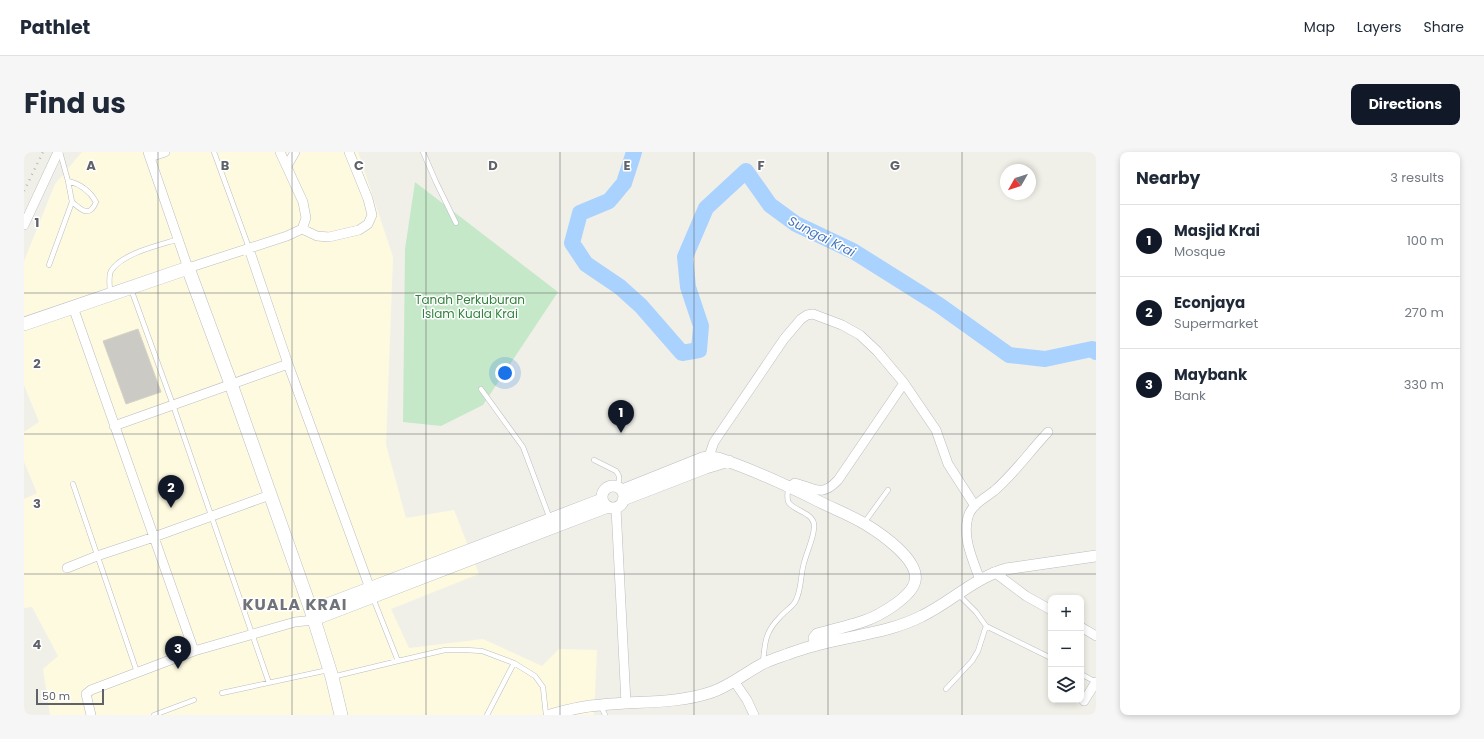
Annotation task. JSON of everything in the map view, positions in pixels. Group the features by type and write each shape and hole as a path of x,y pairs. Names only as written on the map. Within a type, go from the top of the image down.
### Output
{"main road":[{"path":"24,324 188,268 231,384 312,615 331,673 341,715"}],"street":[{"path":"24,225 59,152"},
{"path":"165,152 149,154 188,268 249,249 287,236 302,229 306,218 303,202 280,152"},
{"path":"287,166 296,152"},
{"path":"302,229 317,236 329,237 359,230 368,224 372,215 368,199 349,152"},
{"path":"249,249 288,364 371,593"},
{"path":"73,307 194,651"},
{"path":"707,462 714,442 784,339 800,319 806,315 813,314 842,325 860,335 877,351 904,383 936,430 948,464 975,506"},
{"path":"114,426 288,364"},
{"path":"789,487 795,483 822,490 827,490 832,487 904,383"},
{"path":"980,580 966,533 968,516 975,506 1007,479 1048,432"},
{"path":"91,715 86,698 88,692 194,651 295,622 615,499 702,458 707,462 729,461 789,487 864,523 896,546 908,559 915,571 916,580 912,589 902,599 874,617 815,635 814,640 817,645"},
{"path":"67,568 270,495"},
{"path":"615,499 626,703"},
{"path":"550,715 600,705 698,696 714,691 763,664 817,645 898,626 922,616 957,593 994,572 1096,556"},
{"path":"994,572 1026,596 1048,608"},
{"path":"1084,629 1096,636"},
{"path":"734,681 747,700 754,715"},
{"path":"1084,701 1096,682"}],"lane":[{"path":"49,265 72,202 68,181 59,152"},
{"path":"214,152 249,249"},
{"path":"423,152 456,224"},
{"path":"68,181 83,187 96,202 93,208 88,212 83,211 72,202"},
{"path":"110,294 110,272 116,265 128,257 179,240"},
{"path":"130,288 173,405 269,683"},
{"path":"481,389 523,447 552,524"},
{"path":"594,460 616,471 618,474 619,478 615,499"},
{"path":"73,484 137,672"},
{"path":"763,664 765,641 769,630 794,603 800,589 803,564 813,538 815,525 806,513 790,504 788,499 789,487"},
{"path":"864,523 888,490"},
{"path":"371,593 398,661"},
{"path":"957,593 976,612 986,626 1048,657"},
{"path":"946,689 972,661 978,651 986,626"},
{"path":"222,693 269,683 398,661 445,650 466,650 482,652 514,663 535,676 543,687 546,715"},
{"path":"487,715 514,663"},
{"path":"1084,676 1096,682"},
{"path":"154,715 194,700"},
{"path":"600,705 605,715"}],"shaded area":[{"path":"82,152 358,152 393,257 386,445 406,518 454,510 479,574 391,609 409,648 483,639 542,666 559,649 597,650 594,715 50,715 43,669 58,656 32,607 24,608 24,499 37,493 24,462 24,432 39,422 24,385 24,261 55,184"}],"green space":[{"name":"Tanah Perkuburan Islam Kuala Krai","path":"415,182 558,292 483,405 441,426 403,422 405,249"}],"building":[{"path":"138,329 161,392 126,404 103,341"}],"waterway":[{"name":"Sungai Krai","path":"634,152 624,183 609,201 580,213 572,243 586,264 620,287 641,306 682,353 699,350 701,326 688,287 685,257 706,208 746,171 770,205 796,224 853,251 939,305 1009,355 1045,359 1092,349 1096,352"}],"railway":[{"path":"24,191 43,152"}],"place":[{"name":"Masjid Krai","path":"621,433"},
{"name":"Econjaya","path":"171,508"},
{"name":"Maybank","path":"178,669"}],"district":[{"name":"KUALA KRAI","path":"295,604"}]}
